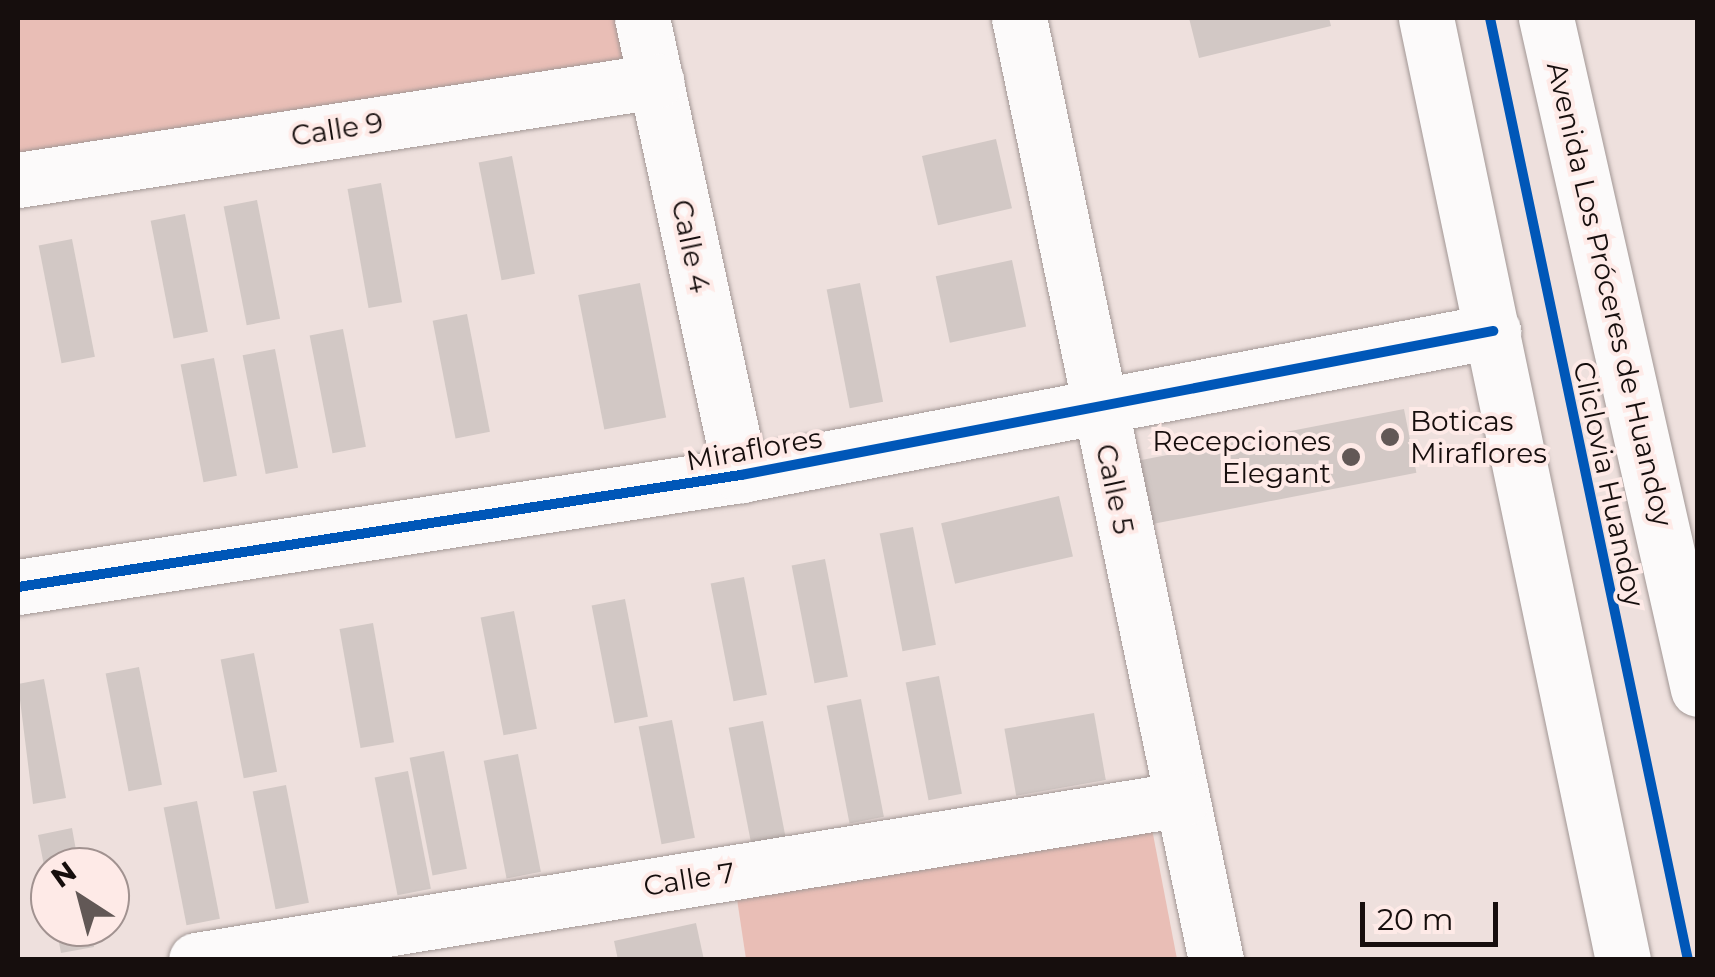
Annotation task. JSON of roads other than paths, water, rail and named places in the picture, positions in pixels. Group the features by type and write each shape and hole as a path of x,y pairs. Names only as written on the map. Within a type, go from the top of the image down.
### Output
{"street":[{"name":"Calle 4","path":"642,18 740,476"},
{"name":"Calle 5","path":"1019,18 1216,960"},
{"path":"1426,18 1623,960"},
{"name":"Avenida Los Próceres de Huandoy","path":"1546,18 1686,568 1698,689"},
{"name":"Calle 9","path":"18,180 656,81"},
{"name":"Miraflores","path":"18,588 740,476 1098,410 1494,330"},
{"name":"Calle 7","path":"196,960 1182,799"}],"place":[{"name":"Boticas Miraflores","path":"1390,437"},
{"name":"Recepciones Elegant","path":"1351,457"}]}
